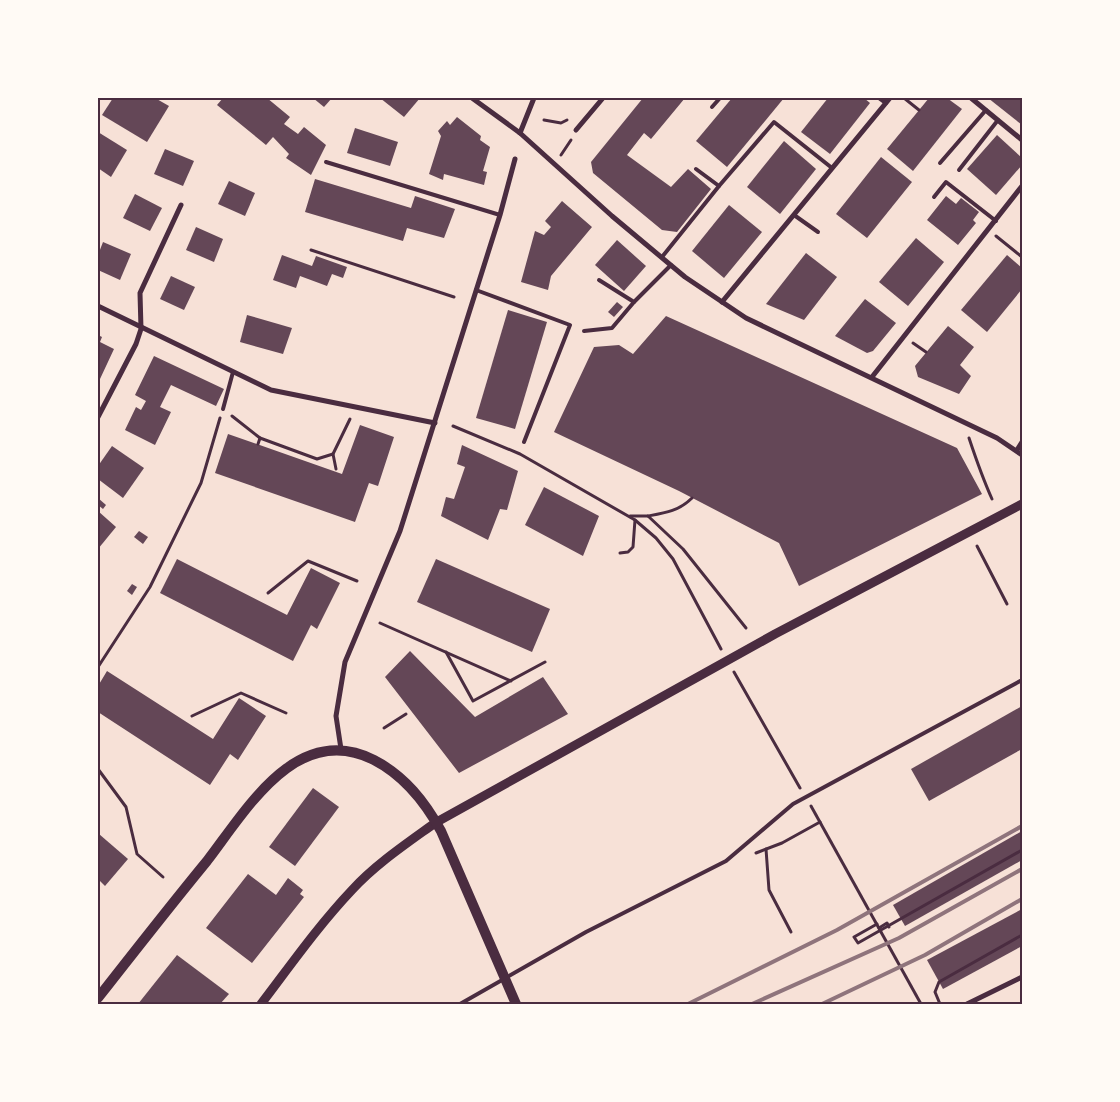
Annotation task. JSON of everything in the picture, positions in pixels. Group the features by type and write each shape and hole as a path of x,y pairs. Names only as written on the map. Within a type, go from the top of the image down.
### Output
{"main road":[{"path":"98,998 250,806 278,775 301,758 313,753 341,749 366,756 390,769 420,798 441,831 516,1004"}],"street":[{"path":"472,98 520,133 612,216 671,265 746,318 997,438 1022,455"},
{"path":"520,133 534,98"},
{"path":"576,130 603,98"},
{"path":"722,302 890,98"},
{"path":"971,98 1022,140"},
{"path":"341,749 336,716 345,662 400,531 500,215 515,158"},
{"path":"872,377 1022,186"},
{"path":"98,417 136,344 140,329 140,293 181,205"},
{"path":"98,306 140,329 271,390 435,423"},
{"path":"1017,450 1022,442"},
{"path":"261,1004 320,927 353,889 397,850 435,823 857,590 1022,504"},
{"path":"967,1004 1022,977"}],"lane":[{"path":"712,107 720,98"},
{"path":"879,98 886,102"},
{"path":"940,163 986,110"},
{"path":"959,170 998,120"},
{"path":"662,257 774,122 832,168"},
{"path":"326,162 500,215"},
{"path":"696,169 719,186"},
{"path":"934,197 946,182 996,221"},
{"path":"794,215 818,232"},
{"path":"584,331 612,328 634,302 671,265"},
{"path":"599,280 634,302"},
{"path":"476,290 570,324 524,442"},
{"path":"223,409 233,372"},
{"path":"460,1004 586,932 726,861 794,804 1022,680"}],"path":[{"path":"904,98 919,110"},
{"path":"544,120 561,123 574,116"},
{"path":"996,236 1022,257"},
{"path":"312,250 454,297"},
{"path":"910,341 926,352"},
{"path":"98,668 150,587 201,483 223,409 260,438 317,459 333,454"},
{"path":"336,469 333,454 350,418"},
{"path":"453,426 520,454 635,520 656,538 673,559 726,658"},
{"path":"258,444 260,438"},
{"path":"969,438 979,463 980,473 992,499"},
{"path":"630,516 648,516 673,511 684,506 692,498"},
{"path":"648,516 683,549 746,628"},
{"path":"620,553 628,552 633,547 635,520"},
{"path":"977,546 1007,604"},
{"path":"268,593 308,561 357,581"},
{"path":"380,623 511,680"},
{"path":"446,652 473,701 545,662"},
{"path":"731,667 805,796"},
{"path":"192,716 241,693 286,713"},
{"path":"384,728 406,714"},
{"path":"98,769 126,807 137,854 163,877"},
{"path":"810,805 921,1004"},
{"path":"782,843 820,822"},
{"path":"766,849 769,890 791,932"},
{"path":"889,927 887,923 854,937 858,943 876,934 889,927 1022,850"},
{"path":"940,1004 934,992 939,982 1022,936"}],"building":[{"path":"113,98 155,98 169,106 147,142 102,115"},
{"path":"223,98 267,98 290,117 284,124 298,134 304,127 326,145 311,175 286,158 289,154 273,137 266,145 217,105"},
{"path":"313,98 332,98 324,107"},
{"path":"380,98 420,98 404,117"},
{"path":"643,98 685,98 651,139 644,133 627,155 671,187 688,169 711,189 677,232 662,230 593,173 591,162"},
{"path":"732,98 784,98 727,167 696,141"},
{"path":"828,98 864,98 870,103 830,154 801,132"},
{"path":"929,98 947,98 962,109 913,171 887,149"},
{"path":"988,98 1022,98 1022,125"},
{"path":"457,117 481,136 480,140 490,147 483,171 487,172 484,185 444,174 443,180 429,174 441,136 438,131 447,121 450,125"},
{"path":"355,128 398,142 390,166 347,153"},
{"path":"98,132 127,150 111,177 98,168"},
{"path":"997,135 1022,158 1022,165 996,195 967,169"},
{"path":"784,141 816,169 780,214 747,187"},
{"path":"165,149 194,161 183,186 154,174"},
{"path":"881,157 912,182 867,238 836,214"},
{"path":"315,179 411,208 415,196 455,209 444,238 407,228 403,241 305,212"},
{"path":"229,181 255,193 245,216 218,204"},
{"path":"135,194 162,208 150,231 123,218"},
{"path":"946,196 956,204 961,198 979,212 973,220 976,223 958,245 927,220"},
{"path":"562,201 592,227 551,276 548,290 521,282 535,231 544,235 551,227 545,221"},
{"path":"729,205 762,232 724,278 692,251"},
{"path":"196,227 223,239 214,262 186,250"},
{"path":"916,238 944,262 908,306 879,282"},
{"path":"617,240 646,266 624,291 595,265"},
{"path":"103,242 131,254 120,280 98,270 98,255"},
{"path":"806,253 837,277 804,320 766,304"},
{"path":"282,255 312,266 316,256 347,267 343,278 332,274 327,286 300,276 296,288 273,280"},
{"path":"1007,255 1022,268 1022,289 987,332 961,310"},
{"path":"171,276 195,287 184,310 160,299"},
{"path":"865,299 896,323 873,351 867,353 835,336"},
{"path":"617,302 623,307 614,317 608,312"},
{"path":"508,310 547,322 515,429 476,418"},
{"path":"247,315 292,328 283,354 240,342"},
{"path":"666,316 957,448 982,494 799,586 779,543 679,491 554,432 594,347 619,345 633,354"},
{"path":"948,326 974,347 960,365 971,376 959,394 918,377 915,366"},
{"path":"98,335 102,337 100,342 114,349 100,379 98,378"},
{"path":"154,356 224,389 216,406 171,385 160,407 171,412 155,445 125,430 136,407 141,410 146,401 135,395"},
{"path":"360,425 394,437 378,486 369,483 355,522 215,473 228,434 342,474"},
{"path":"462,445 518,471 507,510 500,509 488,540 441,516 446,497 454,499 465,467 457,464"},
{"path":"112,446 144,468 123,498 98,479 98,466"},
{"path":"544,487 599,516 583,556 525,525"},
{"path":"98,498 106,505 103,509 98,505"},
{"path":"98,511 116,527 98,549"},
{"path":"139,531 148,537 143,544 134,537"},
{"path":"177,559 287,615 311,568 340,583 317,629 311,625 293,661 160,593"},
{"path":"436,559 550,609 532,652 417,602"},
{"path":"132,584 137,587 132,595 127,591"},
{"path":"410,651 475,717 543,677 568,714 459,773 385,677"},
{"path":"107,671 213,739 239,698 266,716 238,760 230,754 210,785 98,712 98,686"},
{"path":"1022,706 1022,749 929,801 911,769"},
{"path":"313,788 339,807 295,866 269,847"},
{"path":"1022,831 1022,860 905,926 893,905"},
{"path":"99,834 128,859 105,886 98,879"},
{"path":"248,874 276,895 288,878 303,890 300,894 304,897 252,963 206,928"},
{"path":"1022,909 1022,946 943,989 927,960"},
{"path":"177,955 229,994 220,1004 138,1004"}],"railway":[{"path":"688,1004 837,930 1022,826"},
{"path":"752,1004 899,938 1022,869"},
{"path":"822,1004 925,955 1022,899"}]}
